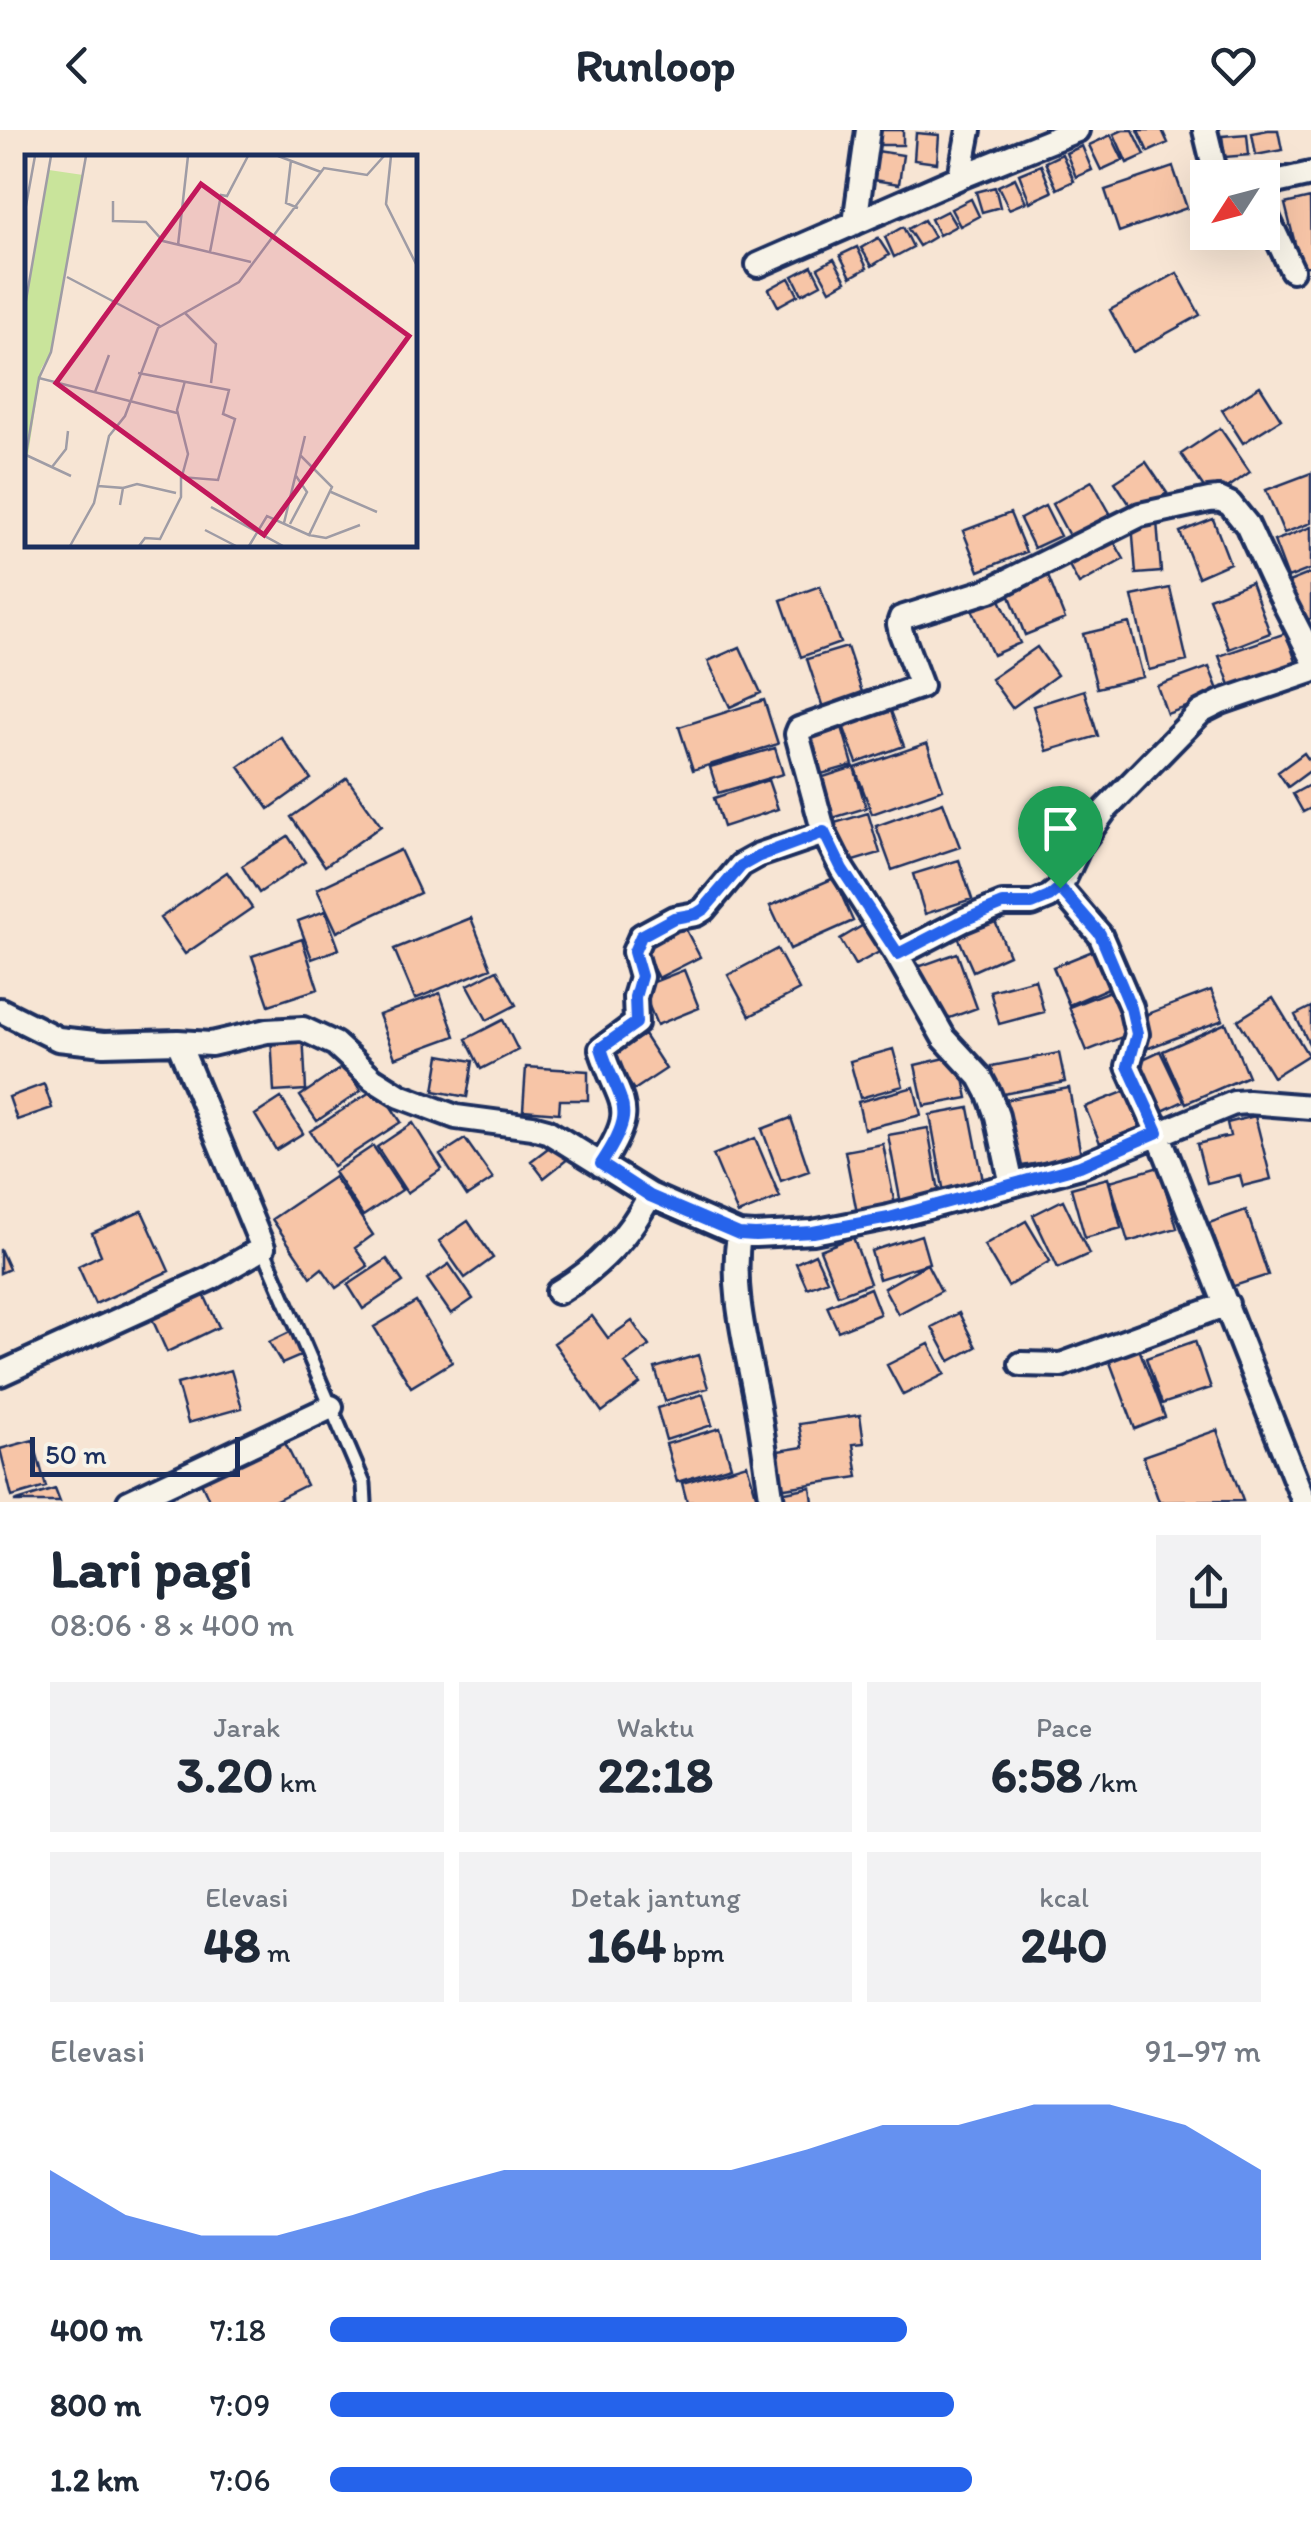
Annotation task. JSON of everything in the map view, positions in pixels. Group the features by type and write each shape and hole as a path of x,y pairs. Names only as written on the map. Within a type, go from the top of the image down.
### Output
{"street":[{"path":"855,222 868,130"},
{"path":"960,176 969,130"},
{"path":"758,265 1076,130"},
{"path":"1205,130 1212,160"},
{"path":"1280,181 1311,174"},
{"path":"1280,244 1292,270"},
{"path":"1012,1185 998,1116 989,1094 980,1077 944,1038 898,954 842,869 824,832 796,734 804,726 921,686 901,632 900,618 990,590 1140,514 1209,500 1230,504 1247,525 1311,655"},
{"path":"898,954 1003,904 1032,904 1049,897 1060,888 1080,844 1105,810 1201,712 1311,670"},
{"path":"601,1164 624,1124 624,1108 601,1048 636,1023 635,997 641,976 634,952 641,936 674,918 704,909 741,866 824,832"},
{"path":"1060,888 1100,934 1131,1008 1137,1034 1128,1066 1158,1132 1304,1502"},
{"path":"0,1010 58,1039 104,1044 211,1044 267,1031 303,1029 335,1044 373,1079 400,1096 456,1117 532,1126 547,1132 650,1196 739,1234 813,1232 889,1218 1080,1166 1241,1102 1311,1107"},
{"path":"0,1374 211,1278 263,1248 178,1042"},
{"path":"558,1292 620,1243 650,1196"},
{"path":"739,1234 739,1308 772,1502"},
{"path":"1021,1364 1061,1365 1227,1304"},
{"path":"130,1502 331,1407"}],"lane":[{"path":"263,1248 364,1484 364,1502"}],"building":[{"path":"880,130 903,130 903,145 880,145"},
{"path":"1133,130 1145,155 1127,163 1114,134"},
{"path":"1138,130 1162,130 1168,143 1148,152"},
{"path":"1278,130 1282,150 1256,155 1252,133"},
{"path":"916,133 939,135 937,163 914,160"},
{"path":"1247,134 1249,155 1225,157 1222,136"},
{"path":"1111,135 1123,160 1101,170 1089,145"},
{"path":"1082,146 1092,170 1076,177 1066,153"},
{"path":"877,151 903,155 899,184 873,180"},
{"path":"1062,154 1074,181 1057,189 1045,162"},
{"path":"1041,165 1052,192 1030,202 1019,174"},
{"path":"1173,167 1187,208 1119,232 1105,190"},
{"path":"1015,178 1026,202 1009,209 998,186"},
{"path":"995,187 1000,207 982,212 976,192"},
{"path":"1310,198 1311,265 1301,268 1285,204"},
{"path":"971,199 979,216 960,226 951,209"},
{"path":"947,211 956,226 939,235 931,219"},
{"path":"924,220 934,237 919,246 908,229"},
{"path":"903,227 913,247 894,257 885,237"},
{"path":"878,238 889,255 872,266 861,248"},
{"path":"857,247 867,268 851,277 840,255"},
{"path":"834,259 846,281 830,290 818,268"},
{"path":"812,266 821,284 802,294 793,276"},
{"path":"1177,273 1200,315 1133,352 1110,310"},
{"path":"789,278 798,295 778,306 769,289"},
{"path":"1260,386 1281,419 1243,443 1222,410"},
{"path":"1220,428 1250,472 1212,499 1181,454"},
{"path":"1146,462 1167,493 1136,514 1115,482"},
{"path":"1311,473 1311,523 1284,533 1266,490"},
{"path":"1092,481 1115,522 1074,545 1052,504"},
{"path":"1045,506 1060,536 1034,548 1020,519"},
{"path":"1010,513 1026,552 979,571 963,531"},
{"path":"1213,519 1230,563 1198,577 1180,532"},
{"path":"1157,521 1161,572 1136,574 1132,523"},
{"path":"1311,527 1311,569 1288,578 1274,541"},
{"path":"1108,531 1124,559 1079,584 1064,556"},
{"path":"1046,571 1065,619 1025,635 1006,586"},
{"path":"1311,573 1311,618 1302,622 1286,583"},
{"path":"1251,582 1270,633 1229,649 1209,598"},
{"path":"820,586 840,643 801,657 781,600"},
{"path":"1170,588 1187,661 1149,670 1132,596"},
{"path":"997,593 1020,643 993,655 970,605"},
{"path":"1129,623 1143,677 1097,688 1083,634"},
{"path":"1286,633 1299,670 1233,693 1219,656"},
{"path":"740,647 761,693 730,707 708,661"},
{"path":"847,647 864,698 824,711 807,659"},
{"path":"1037,647 1057,675 1012,708 991,679"},
{"path":"1209,667 1220,695 1167,714 1157,686"},
{"path":"1084,690 1098,736 1047,751 1033,706"},
{"path":"764,700 778,744 693,770 679,727"},
{"path":"889,706 904,746 857,763 842,723"},
{"path":"840,720 853,765 818,775 805,729"},
{"path":"281,737 311,779 269,809 239,767"},
{"path":"927,743 943,789 872,814 855,768"},
{"path":"775,748 783,774 718,793 710,767"},
{"path":"1304,753 1311,770 1288,787 1278,772"},
{"path":"854,767 866,808 826,820 814,780"},
{"path":"347,778 381,826 325,866 291,817"},
{"path":"768,780 778,809 723,827 714,798"},
{"path":"1311,784 1311,808 1303,812 1293,794"},
{"path":"943,802 960,847 892,870 876,826"},
{"path":"868,813 880,853 840,865 828,825"},
{"path":"288,836 305,862 259,893 242,866"},
{"path":"400,850 420,893 337,932 317,889"},
{"path":"959,860 972,899 925,914 913,874"},
{"path":"227,872 252,908 185,954 160,918"},
{"path":"834,878 853,921 790,949 770,906"},
{"path":"325,911 339,949 312,959 298,921"},
{"path":"992,914 1009,955 973,971 955,930"},
{"path":"471,918 491,968 415,999 394,949"},
{"path":"867,923 883,950 855,965 840,939"},
{"path":"683,924 700,957 658,978 641,945"},
{"path":"302,939 318,989 269,1005 252,956"},
{"path":"1100,948 1115,985 1069,1005 1053,967"},
{"path":"777,949 799,990 750,1016 728,975"},
{"path":"957,953 977,1008 939,1022 918,967"},
{"path":"497,970 516,1005 487,1020 468,985"},
{"path":"684,970 699,1008 657,1025 641,987"},
{"path":"1035,979 1044,1012 999,1024 990,991"},
{"path":"1117,988 1135,1032 1087,1051 1069,1007"},
{"path":"1211,990 1223,1020 1146,1049 1134,1019"},
{"path":"440,993 455,1036 395,1058 379,1015"},
{"path":"1273,998 1308,1055 1273,1077 1238,1020"},
{"path":"1311,1007 1311,1048 1295,1015"},
{"path":"503,1020 518,1050 481,1069 466,1039"},
{"path":"1226,1023 1248,1076 1186,1103 1163,1051"},
{"path":"303,1033 306,1090 274,1092 271,1034"},
{"path":"644,1035 666,1069 634,1090 611,1056"},
{"path":"893,1049 903,1086 860,1098 850,1061"},
{"path":"1160,1051 1184,1101 1154,1115 1130,1065"},
{"path":"1059,1053 1065,1082 998,1095 992,1066"},
{"path":"440,1055 473,1061 467,1097 434,1091"},
{"path":"959,1055 968,1098 924,1106 915,1065"},
{"path":"344,1066 361,1091 317,1121 300,1096"},
{"path":"526,1067 588,1071 588,1100 560,1100 559,1113 523,1110"},
{"path":"44,1084 52,1108 17,1120 9,1097"},
{"path":"378,1087 401,1122 333,1166 310,1131"},
{"path":"914,1087 921,1115 864,1129 858,1102"},
{"path":"1136,1087 1150,1123 1100,1143 1085,1107"},
{"path":"1069,1088 1081,1156 1016,1167 1004,1100"},
{"path":"281,1098 303,1133 276,1150 255,1115"},
{"path":"969,1108 984,1186 944,1193 930,1115"},
{"path":"1255,1116 1271,1179 1243,1186 1240,1175 1207,1183 1197,1144 1230,1136 1227,1123"},
{"path":"791,1118 809,1171 781,1181 762,1129"},
{"path":"413,1123 442,1169 407,1193 377,1147"},
{"path":"928,1128 940,1197 901,1204 888,1135"},
{"path":"755,1138 780,1197 738,1214 713,1155"},
{"path":"465,1139 493,1179 467,1196 440,1155"},
{"path":"556,1142 569,1158 544,1178 531,1161"},
{"path":"883,1144 895,1205 857,1213 845,1151"},
{"path":"373,1146 402,1190 363,1216 334,1172"},
{"path":"1159,1167 1177,1228 1128,1242 1110,1181"},
{"path":"334,1177 373,1235 355,1248 368,1266 336,1288 322,1268 311,1277 272,1219"},
{"path":"1108,1178 1121,1228 1085,1238 1071,1188"},
{"path":"1063,1200 1089,1254 1058,1268 1033,1215"},
{"path":"1246,1210 1268,1275 1231,1287 1209,1223"},
{"path":"142,1211 169,1271 95,1304 78,1266 101,1255 92,1233"},
{"path":"468,1221 493,1258 465,1278 439,1241"},
{"path":"1026,1221 1050,1261 1008,1286 984,1245"},
{"path":"921,1235 929,1263 879,1279 871,1251"},
{"path":"853,1237 870,1283 838,1295 820,1250"},
{"path":"0,1249 9,1269 0,1273"},
{"path":"815,1254 827,1280 807,1288 796,1263"},
{"path":"387,1259 403,1282 363,1309 348,1285"},
{"path":"449,1264 473,1299 451,1314 427,1279"},
{"path":"927,1264 941,1291 898,1314 884,1288"},
{"path":"201,1288 219,1327 167,1352 149,1312"},
{"path":"870,1288 880,1314 838,1331 827,1306"},
{"path":"416,1302 452,1362 411,1387 374,1327"},
{"path":"959,1313 976,1347 950,1361 932,1327"},
{"path":"592,1316 608,1338 632,1321 649,1346 625,1363 640,1384 602,1412 554,1343"},
{"path":"290,1332 303,1355 282,1364 269,1342"},
{"path":"1195,1341 1211,1388 1162,1404 1146,1358"},
{"path":"929,1344 945,1374 903,1395 887,1365"},
{"path":"1138,1346 1165,1417 1135,1429 1108,1357"},
{"path":"698,1355 708,1388 665,1401 655,1368"},
{"path":"231,1370 242,1408 188,1423 177,1384"},
{"path":"703,1394 712,1425 666,1440 657,1408"},
{"path":"860,1415 864,1443 853,1444 858,1477 778,1489 772,1452 803,1447 799,1424"},
{"path":"720,1428 731,1466 677,1482 666,1444"},
{"path":"1217,1430 1243,1501 1159,1502 1143,1456"},
{"path":"33,1440 46,1487 12,1497 0,1449"},
{"path":"284,1441 306,1485 272,1502 210,1502 201,1482"},
{"path":"747,1464 758,1502 687,1502 682,1483"},
{"path":"811,1487 813,1502 776,1502 775,1494"},
{"path":"55,1489 60,1502 14,1502"}],"route":[{"path":"824,832 842,869 898,954 1003,904 1032,904 1060,888 1100,934 1131,1008 1137,1034 1128,1066 1158,1132 1080,1166 889,1218 813,1232 739,1234 650,1196 601,1164 624,1124 624,1108 601,1048 636,1023 635,997 641,976 634,952 641,936 674,918 704,909 741,866 824,832"}]}
